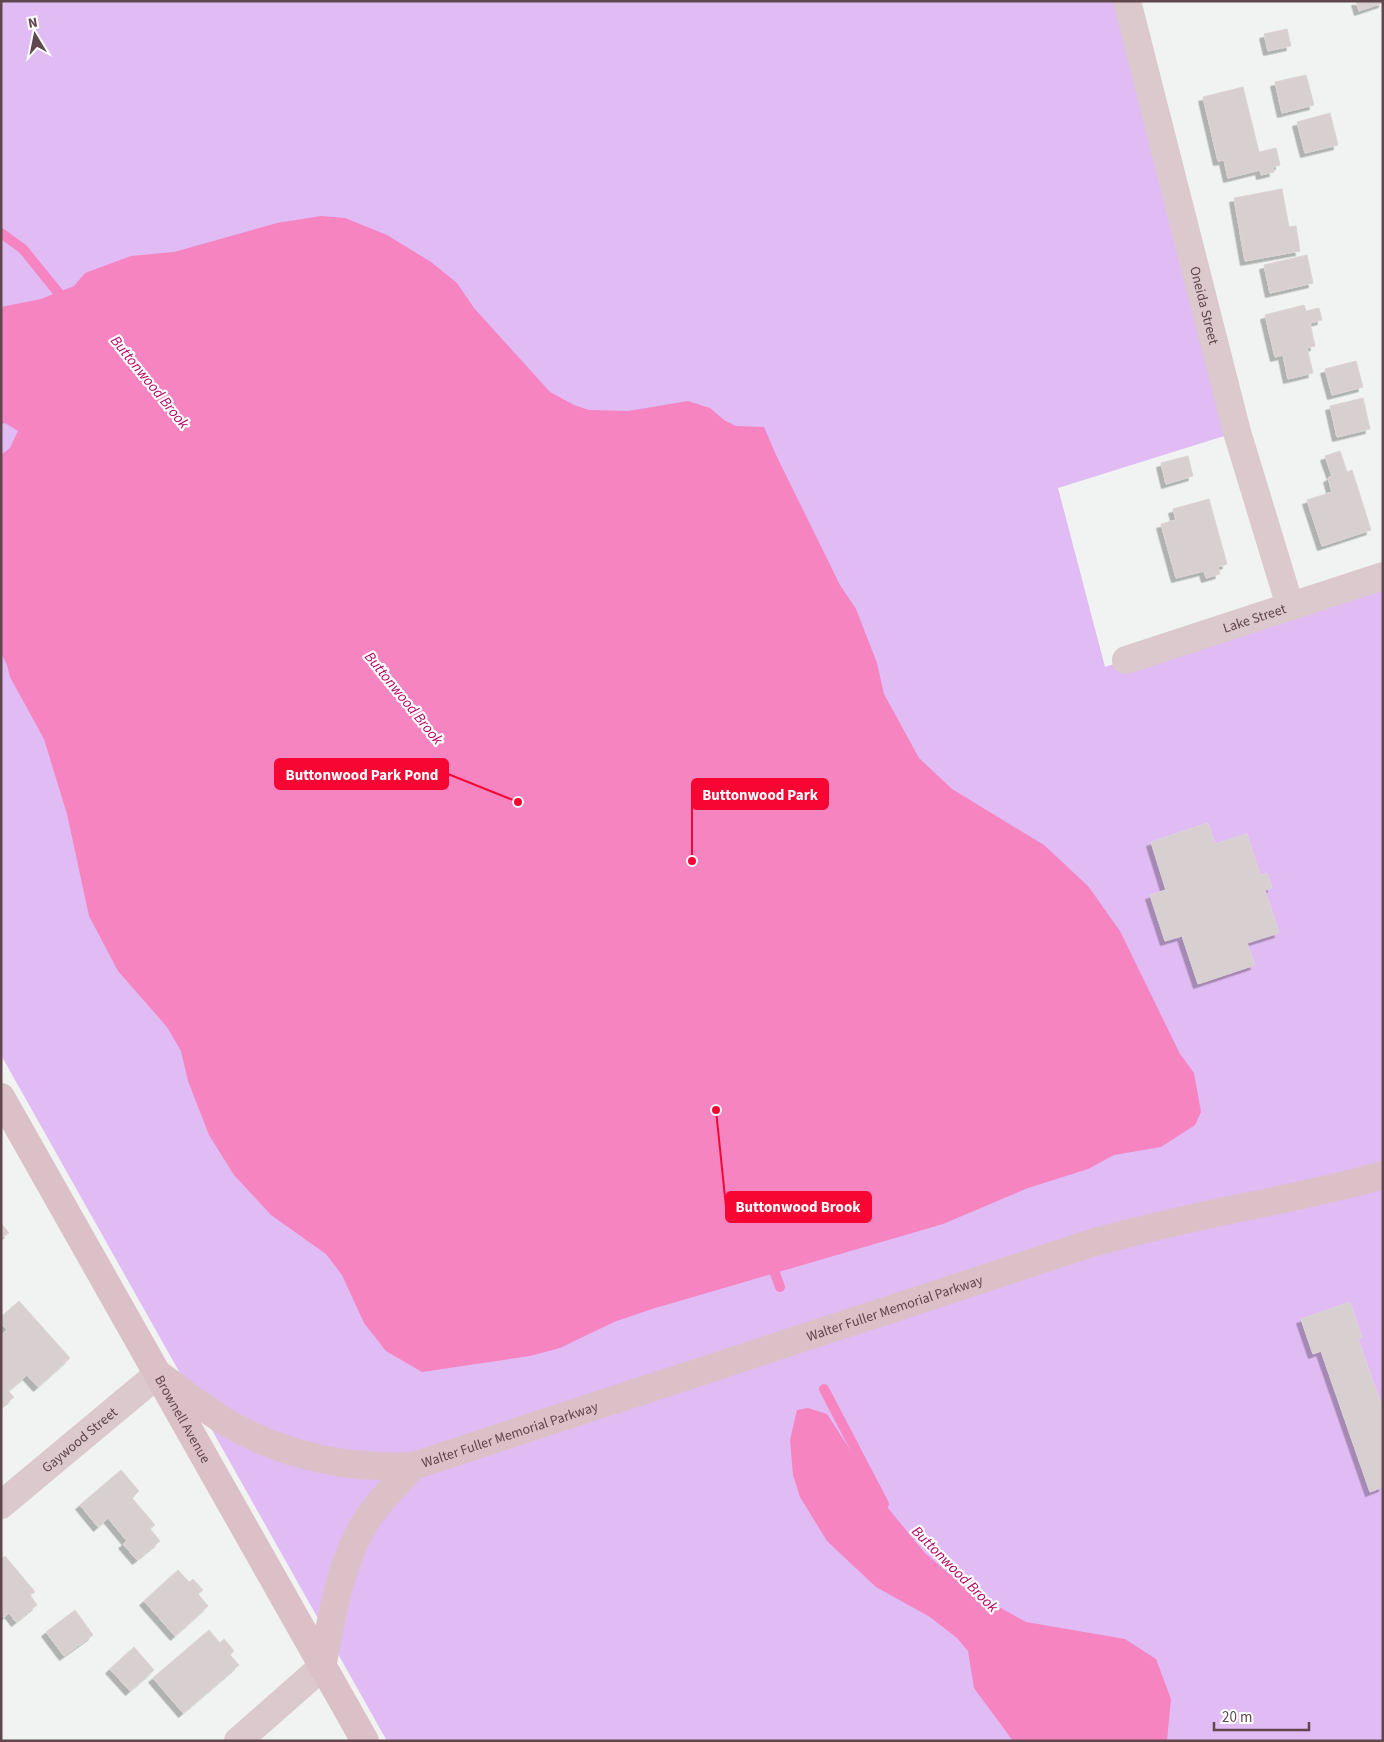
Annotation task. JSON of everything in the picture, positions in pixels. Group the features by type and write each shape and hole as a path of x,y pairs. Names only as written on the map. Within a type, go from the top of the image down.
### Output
{"street":[{"name":"Oneida Street","path":"1127,1 1237,432 1290,606"},
{"name":"Lake Street","path":"1126,660 1383,576"},
{"name":"Brownell Avenue","path":"1,1096 365,1741"},
{"name":"Walter Fuller Memorial Parkway","path":"158,1374 239,1429 296,1454 357,1466 384,1468 413,1466 1095,1242 1164,1224 1312,1194 1383,1175"},
{"name":"Gaywood Street","path":"1,1505 158,1374"},
{"name":"Walter Fuller Memorial Parkway","path":"322,1667 336,1598 352,1548 366,1521 413,1466"},
{"path":"238,1741 322,1667"}],"shaded area":[{"path":"1,1 1127,1 1237,432 1058,488 1105,667 1290,606 1383,590 1383,1741 387,1741 1,1055"}],"water":[{"path":"321,216 345,218 387,235 431,262 457,283 474,308 550,392 574,405 589,410 628,411 688,401 710,408 724,420 736,426 764,427 840,585 856,609 877,663 884,694 919,758 952,789 1044,845 1088,886 1120,931 1180,1054 1194,1073 1201,1112 1195,1125 1161,1147 1114,1155 1088,1169 1028,1188 943,1224 652,1309 614,1322 560,1348 530,1356 422,1372 386,1351 364,1323 342,1275 326,1254 271,1215 234,1175 209,1135 188,1081 181,1051 167,1027 118,971 89,916 67,814 44,739 10,677 1,653 1,455 10,448 18,431 5,423 1,424 1,307 41,299 74,286 85,273 131,256 174,252 277,223"},
{"path":"808,1408 827,1414 887,1507 925,1553 968,1590 1026,1622 1125,1639 1156,1659 1171,1699 1167,1741 1013,1741 974,1688 968,1651 957,1638 930,1617 876,1587 827,1541 800,1497 793,1475 790,1440 797,1410"}],"building":[{"path":"1356,1 1383,1 1383,3 1359,11"},
{"path":"1287,29 1291,46 1268,51 1264,34"},
{"path":"1306,75 1314,105 1282,113 1275,82"},
{"path":"1243,87 1259,152 1276,148 1280,165 1273,167 1274,172 1261,175 1260,170 1228,178 1224,160 1218,161 1203,97"},
{"path":"1330,113 1338,145 1305,153 1297,122"},
{"path":"1282,189 1289,227 1296,226 1300,251 1245,261 1234,198"},
{"path":"1307,255 1313,283 1270,293 1264,265"},
{"path":"1304,305 1306,311 1319,308 1322,320 1310,323 1315,346 1307,348 1313,373 1288,379 1283,355 1275,357 1265,315"},
{"path":"1356,361 1363,387 1332,395 1325,369"},
{"path":"1363,398 1370,429 1337,437 1330,406"},
{"path":"1340,451 1347,472 1352,470 1371,530 1322,546 1307,500 1332,492 1328,478 1332,476 1325,456"},
{"path":"1188,456 1193,476 1166,484 1161,463"},
{"path":"1209,499 1227,564 1218,567 1220,574 1206,578 1204,571 1176,578 1161,524 1176,520 1173,509"},
{"path":"1208,823 1215,844 1247,834 1260,875 1267,873 1272,888 1265,890 1279,933 1247,943 1255,965 1198,984 1182,936 1165,941 1150,895 1166,890 1151,842"},
{"path":"1,1223 9,1233 1,1238"},
{"path":"19,1301 70,1358 38,1387 27,1375 8,1391 14,1397 1,1408 1,1335 7,1330 1,1323 1,1317"},
{"path":"1350,1302 1362,1337 1358,1339 1383,1410 1383,1487 1370,1492 1321,1351 1313,1354 1301,1319"},
{"path":"121,1470 139,1491 132,1498 155,1525 150,1529 160,1541 137,1560 123,1544 127,1541 108,1518 98,1527 80,1505"},
{"path":"5,1556 35,1592 30,1595 37,1605 16,1622 9,1613 4,1618 1,1615 1,1559"},
{"path":"178,1570 189,1582 193,1579 203,1590 198,1594 208,1606 175,1636 144,1601"},
{"path":"75,1610 93,1635 64,1656 46,1632"},
{"path":"209,1630 220,1643 224,1639 234,1651 230,1655 239,1665 183,1713 153,1678"},
{"path":"134,1647 154,1670 130,1691 110,1669"}],"waterway":[{"name":"Buttonwood Brook","path":"1,233 23,249 65,301"},
{"name":"Buttonwood Brook","path":"771,1262 780,1287"},
{"name":"Buttonwood Brook","path":"824,1389 884,1504"}],"place":[{"name":"Buttonwood Park Pond","path":"518,802"},
{"name":"Buttonwood Park","path":"692,861"},
{"name":"Buttonwood Brook","path":"716,1110"}]}
